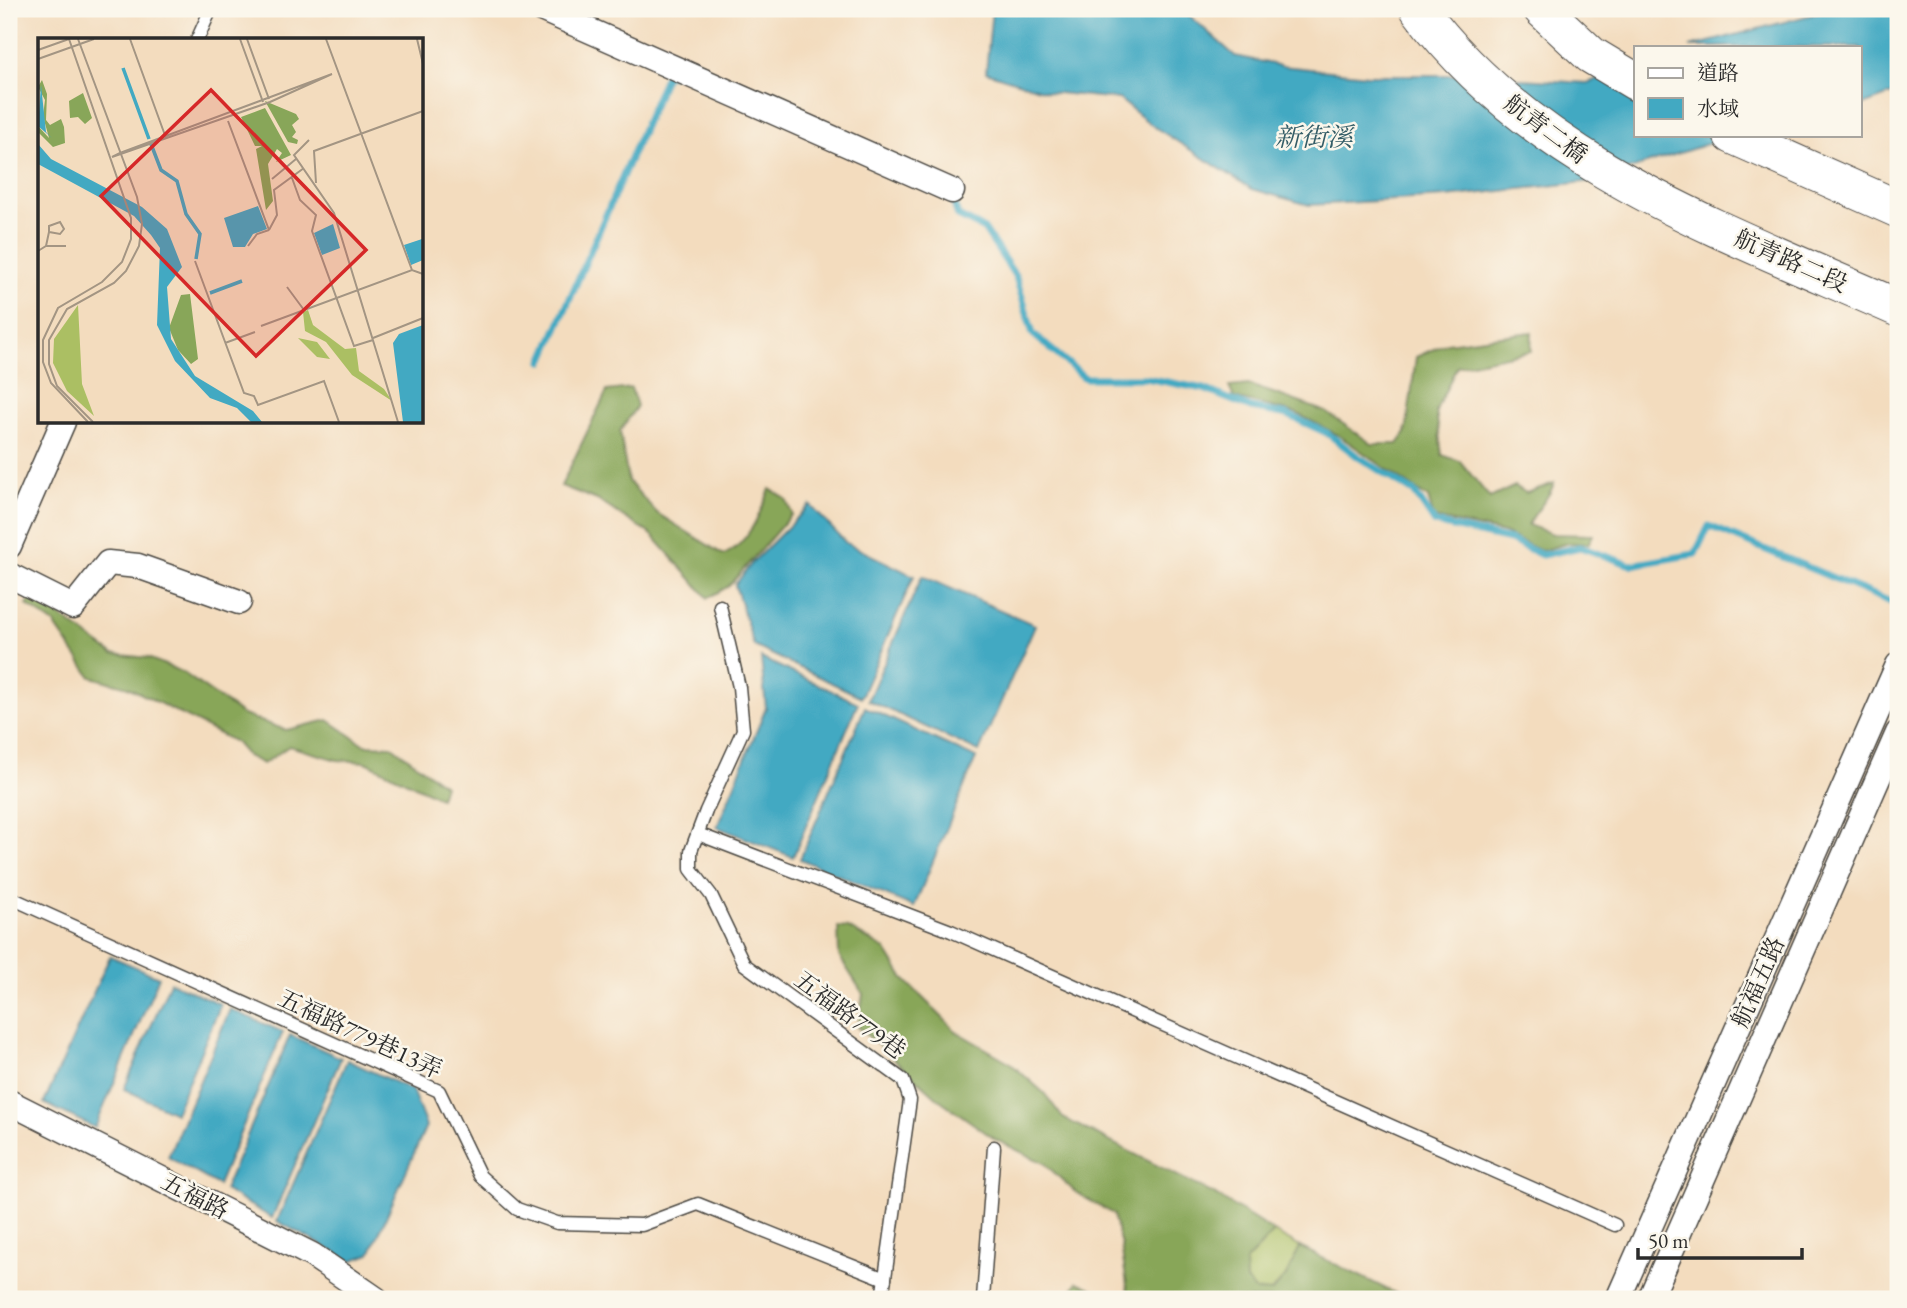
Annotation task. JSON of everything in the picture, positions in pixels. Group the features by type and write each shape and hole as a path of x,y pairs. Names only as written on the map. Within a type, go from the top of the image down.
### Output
{"street":[{"path":"541,9 952,191"},
{"name":"航青二橋","path":"1423,14 1489,85 1566,147 1631,188 1684,214"},
{"path":"1550,16 1591,55 1634,81"},
{"path":"1734,136 1898,209"},
{"name":"航青路二段","path":"1684,214 1898,308"},
{"path":"9,546 62,424"},
{"path":"9,575 74,607 108,564 138,566 239,602"},
{"name":"航福五路","path":"1618,1299 1898,665"},
{"path":"1861,751 1893,758"},
{"name":"航福五路","path":"1650,1299 1893,758"},
{"name":"五福路","path":"9,1101 312,1255 376,1299"}],"lane":[{"path":"198,38 211,9"},
{"name":"五福路779巷","path":"720,606 739,687 743,730 691,851 691,869 710,895 744,964 903,1080 910,1100 883,1299"},
{"path":"698,834 951,930 1615,1225"},
{"name":"五福路779巷13弄","path":"9,897 439,1091 480,1176 517,1209 556,1223 642,1225 698,1204 885,1279"},
{"path":"983,1299 994,1147"}],"green space":[{"path":"1532,332 1531,351 1457,366 1436,411 1442,455 1460,461 1490,498 1515,486 1526,493 1554,483 1528,525 1553,534 1593,535 1588,544 1568,543 1541,551 1504,533 1434,518 1428,498 1338,435 1296,413 1234,398 1229,387 1249,385 1276,394 1326,412 1372,444 1398,444 1406,433 1416,357 1447,343"},
{"path":"631,388 637,406 620,431 628,481 657,513 724,555 740,544 746,536 770,489 786,499 792,514 729,586 708,598 652,535 597,500 561,486 607,391"},
{"path":"32,596 113,654 148,658 182,672 243,715 286,730 328,720 365,745 392,746 444,785 440,798 366,762 337,760 289,746 263,764 247,756 235,742 128,687 91,677 54,624 27,605"},
{"path":"838,927 848,928 885,949 904,979 957,1032 1009,1062 1044,1093 1063,1118 1216,1195 1274,1232 1245,1262 1246,1280 1256,1291 1272,1292 1286,1276 1300,1247 1407,1299 1129,1299 1121,1245 1113,1214 1075,1192 1044,1163 996,1140 940,1100 858,1027 863,994 839,956"},
{"path":"1274,1232 1300,1247 1286,1276 1271,1292 1256,1291 1246,1281 1245,1262"},
{"path":"1077,1282 1104,1294 1105,1299 1068,1299"}],"water":[{"name":"新街溪","path":"992,9 1182,9 1235,56 1282,66 1368,75 1455,75 1587,83 1634,67 1634,136 1732,136 1594,181 1446,197 1309,205 1252,189 1153,126 1119,99 1048,92 986,72"},
{"path":"1833,9 1898,9 1898,92 1862,105 1862,46 1694,46"},
{"path":"810,505 846,543 914,576 861,697 754,646 735,585 753,562"},
{"path":"922,576 1035,625 979,752 868,700"},
{"path":"761,658 858,703 793,857 717,827 766,708"},
{"path":"865,707 976,758 914,907 800,859"},
{"path":"110,956 159,977 95,1128 44,1103"},
{"path":"170,982 221,1004 175,1113 124,1089"},
{"path":"230,1009 283,1032 218,1185 168,1157"},
{"path":"290,1035 341,1058 272,1218 224,1190"},
{"path":"347,1060 412,1090 426,1126 370,1254 351,1261 277,1221"}],"waterway":[{"path":"543,361 667,73 671,75"},
{"path":"948,197 952,198 958,216 984,229 1016,277 1033,334 1085,378 1146,378 1204,389 1251,408 1288,415 1327,433 1357,456 1415,493 1435,523 1510,540 1542,555 1580,547 1631,565 1695,554 1709,526 1898,605"}]}
